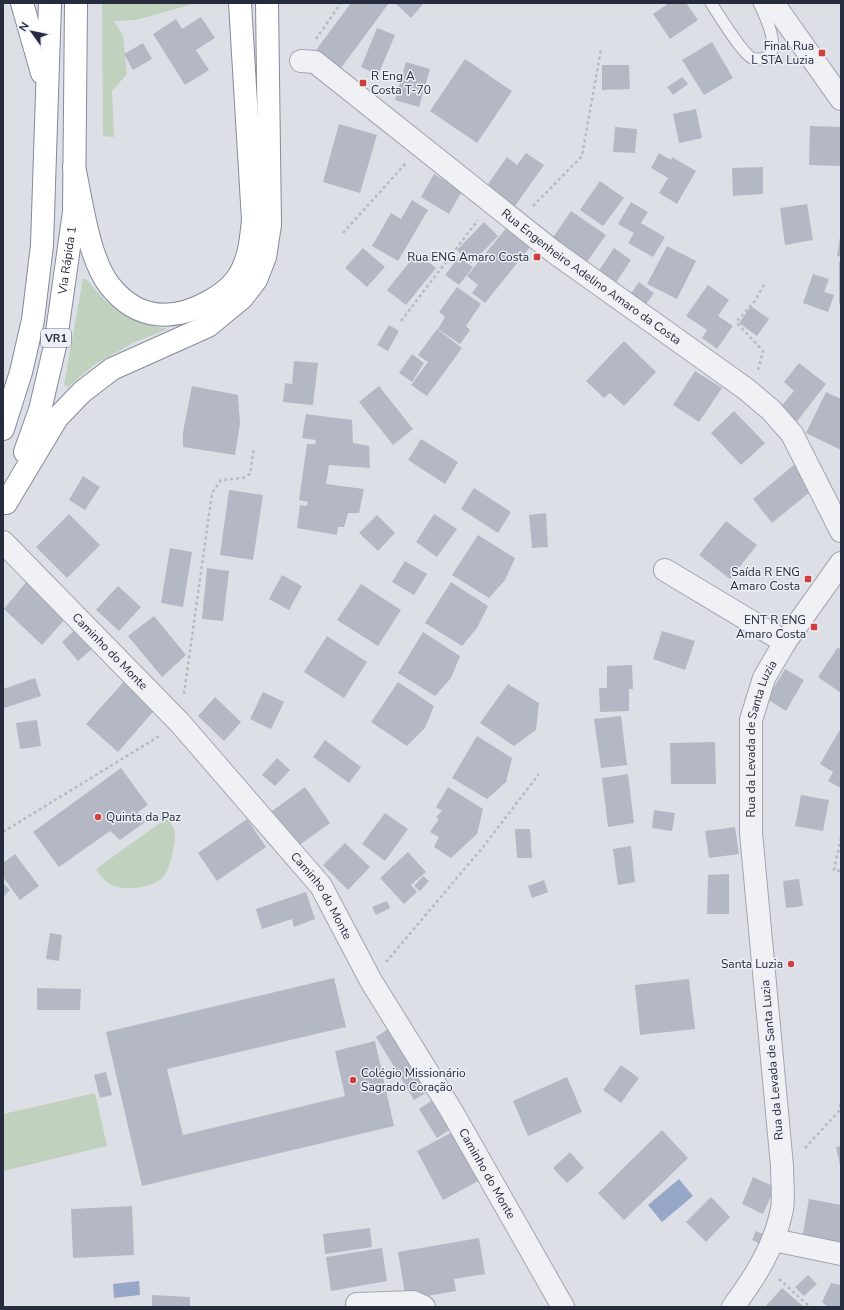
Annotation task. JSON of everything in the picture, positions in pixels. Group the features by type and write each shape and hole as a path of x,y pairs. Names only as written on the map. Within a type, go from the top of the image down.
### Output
{"highway":[{"path":"22,3 47,92"},
{"name":"VR1","path":"3,429 21,372 33,320 42,245 46,173 50,3"},
{"name":"Via Rápida 1","path":"4,506 40,410 55,346 74,212 76,3"},
{"path":"74,167 93,253 101,273 110,286 128,304 149,314 174,315 197,309 218,296 235,281 246,261 251,241 253,220 240,3"},
{"path":"4,506 57,418 82,392 112,369 208,326 242,298 256,280 265,257 270,224 267,3"}],"street":[{"path":"772,3 841,99"},
{"name":"Rua Engenheiro Adelino Amaro da Costa","path":"301,61 315,62 554,252 746,389 771,410 792,434 841,531"},
{"name":"Caminho do Monte","path":"3,542 180,723 321,886 370,981 451,1110 562,1307"},
{"name":"Rua da Levada de Santa Luzia","path":"733,1307 764,1260 774,1240 782,1207 782,1166 751,832 751,720 764,678 785,642 841,563"},
{"path":"665,570 785,642"},
{"path":"774,1240 841,1254"},
{"path":"357,1304 413,1302 424,1307"}],"lane":[{"path":"711,3 745,51 752,58 758,60 767,58 771,54 772,47 769,26 759,3"}],"path":[{"path":"301,61 341,3"},
{"path":"517,223 582,156 601,49"},
{"path":"343,233 420,146"},
{"path":"401,321 492,202"},
{"path":"746,389 757,372 763,351 738,324 737,321 756,301 765,283"},
{"path":"3,832 180,723 212,493 221,480 243,478 250,474 254,448"},
{"path":"370,981 483,847 539,774"},
{"path":"841,838 834,870 841,871"},
{"path":"805,1154 805,1147 839,1111 841,1103"},
{"path":"764,1260 782,1282 810,1307"}],"green space":[{"path":"102,3 196,3 136,20 114,21 123,35 127,74 112,91 114,137 103,136"},
{"path":"83,279 86,279 104,299 121,313 142,322 168,329 135,342 94,365 68,387 64,385"},
{"path":"167,818 174,828 175,838 171,860 164,876 147,886 127,888 114,886 108,883 99,874 96,869"},
{"path":"95,1093 107,1146 3,1171 3,1114"}],"water":[{"path":"679,1179 693,1196 662,1222 648,1205"},
{"path":"139,1281 140,1295 114,1298 113,1284"}],"building":[{"path":"351,3 389,3 341,68 316,50"},
{"path":"395,3 424,3 411,18"},
{"path":"669,3 686,3 698,20 670,39 653,14"},
{"path":"201,17 215,38 196,50 209,70 185,85 153,34 176,19 182,29"},
{"path":"377,28 395,35 378,75 361,67"},
{"path":"712,42 733,78 704,95 682,60"},
{"path":"143,43 152,59 133,70 124,54"},
{"path":"465,59 512,91 477,143 430,111"},
{"path":"406,62 430,69 419,107 395,100"},
{"path":"602,65 629,65 630,89 602,90"},
{"path":"682,77 688,84 673,95 667,87"},
{"path":"696,109 702,138 679,143 673,114"},
{"path":"339,124 377,135 360,193 323,182"},
{"path":"810,126 841,127 841,166 809,165"},
{"path":"615,127 637,129 635,153 613,152"},
{"path":"526,153 544,165 515,206 486,187 507,157 517,165"},
{"path":"659,153 671,160 672,157 696,171 677,204 659,193 668,178 651,168"},
{"path":"763,167 763,194 733,196 732,168"},
{"path":"434,174 462,191 449,214 421,197"},
{"path":"600,181 624,198 603,226 580,210"},
{"path":"412,200 428,210 398,261 372,246 391,213 401,219"},
{"path":"631,202 648,212 641,223 665,237 653,257 628,243 634,233 618,224"},
{"path":"807,204 813,240 785,245 780,208"},
{"path":"571,211 606,235 586,263 552,239"},
{"path":"484,222 498,236 471,264 457,250"},
{"path":"507,227 531,246 485,303 472,293 478,285 467,276"},
{"path":"841,237 841,257 837,256"},
{"path":"667,246 696,261 677,299 647,284"},
{"path":"363,248 385,267 367,287 345,268"},
{"path":"614,248 631,260 615,284 598,272"},
{"path":"417,253 436,268 406,305 387,290"},
{"path":"459,257 473,267 459,285 445,275"},
{"path":"841,261 841,304 839,304 839,262"},
{"path":"813,274 829,279 824,292 834,295 828,312 803,303"},
{"path":"639,282 654,293 644,307 629,296"},
{"path":"708,285 729,300 718,316 733,326 717,349 702,338 707,330 686,316"},
{"path":"457,287 481,304 466,326 470,330 460,344 438,329 445,317 439,312"},
{"path":"751,306 769,319 757,336 739,323"},
{"path":"389,325 399,331 388,351 377,345"},
{"path":"437,329 462,348 427,396 411,385 428,362 418,355"},
{"path":"624,341 656,372 624,406 610,393 604,398 586,381"},
{"path":"412,354 424,363 412,382 399,373"},
{"path":"294,361 318,363 313,405 283,402 285,383 292,384"},
{"path":"799,363 826,384 795,424 778,410 794,391 784,382"},
{"path":"695,371 722,388 699,422 673,405"},
{"path":"192,386 238,395 240,423 235,455 183,447 183,432"},
{"path":"379,386 413,429 393,445 359,402"},
{"path":"826,392 841,399 841,450 806,433"},
{"path":"734,411 765,443 741,465 711,433"},
{"path":"306,414 352,420 353,443 369,446 370,468 329,465 326,484 364,489 359,513 348,513 344,527 338,527 337,535 297,528 300,505 307,506 308,502 299,500 307,444 315,444 316,440 302,438"},
{"path":"421,439 458,462 445,484 408,460"},
{"path":"795,464 815,488 772,523 753,499"},
{"path":"83,476 100,487 85,510 69,500"},
{"path":"474,488 511,512 498,533 461,509"},
{"path":"229,490 263,495 253,560 220,555"},
{"path":"546,513 548,547 532,548 529,515"},
{"path":"69,514 100,545 67,578 36,547"},
{"path":"434,514 457,529 437,557 416,542"},
{"path":"377,515 395,533 378,551 359,533"},
{"path":"726,521 757,545 730,579 699,555"},
{"path":"478,535 515,558 505,580 489,598 452,575"},
{"path":"170,548 192,552 183,607 161,603"},
{"path":"405,561 427,574 414,595 392,582"},
{"path":"207,568 229,571 223,621 202,619"},
{"path":"282,575 302,586 289,610 269,599"},
{"path":"28,580 66,618 42,645 4,609"},
{"path":"451,582 488,606 477,628 462,646 425,623"},
{"path":"361,584 401,610 378,646 337,620"},
{"path":"118,586 141,607 119,631 96,610"},
{"path":"154,616 186,655 162,677 128,636"},
{"path":"77,628 94,647 78,661 62,642"},
{"path":"662,631 695,641 685,670 653,659"},
{"path":"423,632 460,656 451,678 435,696 398,673"},
{"path":"327,636 367,662 344,698 304,672"},
{"path":"838,647 841,650 841,693 818,677"},
{"path":"632,665 633,689 629,689 629,711 600,712 599,688 607,688 607,666"},
{"path":"785,669 804,680 786,711 767,699"},
{"path":"35,678 41,696 4,708 3,689"},
{"path":"127,678 158,706 118,752 86,724"},
{"path":"398,682 434,706 425,728 407,746 371,722"},
{"path":"508,684 539,703 536,730 514,746 480,723"},
{"path":"263,692 284,702 271,729 250,719"},
{"path":"215,697 241,722 224,741 198,716"},
{"path":"621,716 627,765 601,768 594,719"},
{"path":"37,720 41,746 20,749 16,723"},
{"path":"839,731 841,732 841,788 828,781 833,772 820,764"},
{"path":"477,736 512,758 506,782 487,799 452,778"},
{"path":"325,740 361,767 349,783 313,757"},
{"path":"715,742 716,784 671,784 670,743"},
{"path":"277,758 290,770 275,786 262,775"},
{"name":"Quinta da Paz","path":"121,768 148,805 138,812 145,822 120,840 110,831 59,867 33,832"},
{"path":"628,774 634,823 608,827 602,778"},
{"path":"305,787 330,823 294,849 268,814"},
{"path":"448,787 483,809 477,834 451,858 434,847 439,837 430,832 439,819 436,817 442,811 436,807"},
{"path":"801,795 829,800 823,831 795,826"},
{"path":"654,810 675,813 672,831 652,828"},
{"path":"385,813 408,829 385,861 362,844"},
{"path":"247,819 266,847 217,881 198,853"},
{"path":"735,827 739,854 709,858 705,831"},
{"path":"515,829 530,829 532,858 517,858"},
{"path":"345,843 370,867 348,890 323,865"},
{"path":"631,846 635,882 618,885 613,849"},
{"path":"408,852 426,872 411,885 417,892 404,904 380,878"},
{"path":"15,854 39,886 20,900 3,877 3,863"},
{"path":"729,874 729,914 707,914 708,875"},
{"path":"423,876 429,881 420,891 414,886"},
{"path":"799,879 803,906 786,908 783,881"},
{"path":"544,880 548,892 532,898 528,886"},
{"path":"3,883 10,890 3,897"},
{"path":"306,892 315,919 294,927 292,919 262,929 256,909"},
{"path":"387,901 390,908 376,915 372,907"},
{"path":"50,933 62,935 59,961 46,959"},
{"path":"334,978 346,1027 167,1069 183,1135 345,1096 335,1051 375,1041 394,1126 142,1186 106,1032"},
{"path":"689,979 695,1029 640,1035 635,985"},
{"path":"37,988 81,989 80,1010 37,1010"},
{"path":"392,1026 431,1090 414,1100 376,1037"},
{"path":"621,1065 639,1078 621,1103 603,1090"},
{"path":"106,1072 112,1095 100,1098 94,1075"},
{"path":"567,1077 582,1112 528,1136 513,1101"},
{"path":"440,1095 458,1124 437,1138 419,1109"},
{"path":"456,1130 482,1179 443,1200 417,1151"},
{"path":"662,1130 688,1158 624,1220 598,1193"},
{"path":"841,1146 841,1165 840,1165 836,1147"},
{"path":"570,1152 584,1168 567,1183 553,1168"},
{"path":"753,1177 775,1187 763,1214 742,1204"},
{"path":"711,1197 730,1217 706,1242 686,1222"},
{"path":"809,1199 841,1205 841,1246 802,1239"},
{"path":"132,1206 134,1255 73,1258 71,1209"},
{"path":"370,1228 372,1247 325,1254 323,1234"},
{"path":"756,1231 769,1237 765,1246 752,1240"},
{"path":"479,1238 485,1274 454,1279 456,1291 406,1300 398,1252"},
{"path":"382,1248 387,1281 331,1291 326,1257"},
{"path":"808,1275 817,1284 804,1296 795,1287"},
{"path":"831,1283 841,1285 841,1307 828,1307 822,1302"},
{"path":"782,1288 803,1306 765,1307"},
{"path":"152,1295 190,1297 190,1307 152,1307"}],"place":[{"name":"Final Rua L STA Luzia","path":"822,53"},
{"name":"R Eng A Costa T-70","path":"363,83"},
{"name":"Rua ENG Amaro Costa","path":"537,257"},
{"name":"Saída R ENG Amaro Costa","path":"808,579"},
{"name":"ENT R ENG Amaro Costa","path":"814,627"},
{"name":"Quinta da Paz","path":"98,817"},
{"name":"Santa Luzia","path":"791,964"},
{"name":"Colégio Missionário Sagrado Coração","path":"353,1080"}]}
